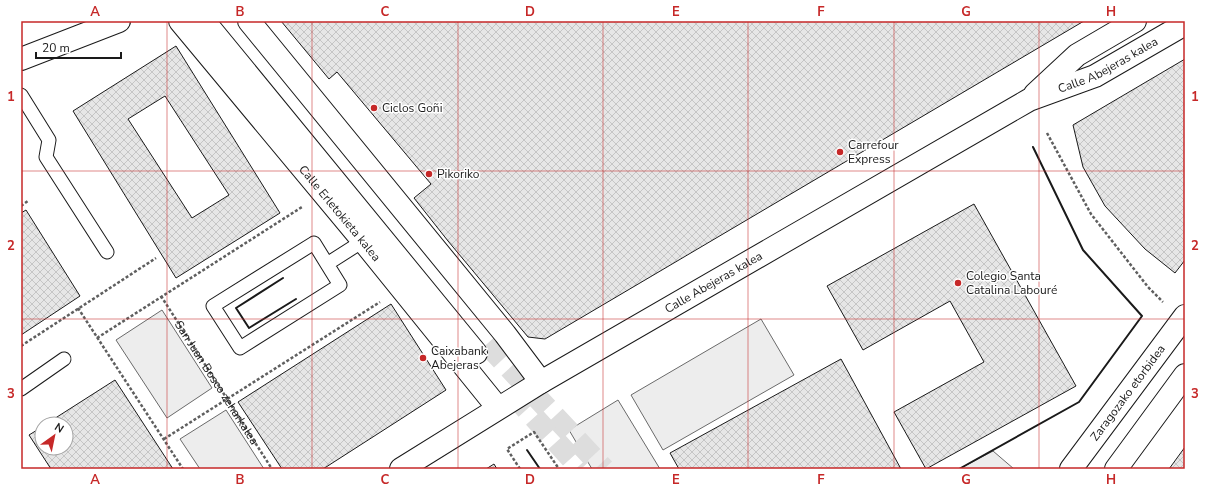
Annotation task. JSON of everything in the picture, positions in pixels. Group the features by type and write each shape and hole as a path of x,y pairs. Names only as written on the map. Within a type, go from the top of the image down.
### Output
{"street":[{"path":"21,59 119,21"},
{"name":"Calle Erletokieta kalea","path":"180,21 363,241 498,408"},
{"name":"Calle Erletokieta kalea","path":"204,21 482,348 222,21"},
{"path":"249,21 505,334 542,382"},
{"name":"Calle Abejeras kalea","path":"1029,100 1077,55 1135,21"},
{"name":"Calle Abejeras kalea","path":"401,469 542,382 1029,100 1095,76 1185,24"},
{"name":"Zaragozako etorbidea","path":"1071,469 1176,311"},
{"path":"1116,469 1185,374"}],"lane":[{"path":"21,96 49,140 46,157 107,252"},
{"path":"327,264 363,241"},
{"path":"314,243 327,264 340,285 240,348 213,306 314,243"},
{"path":"21,389 64,359"}],"path":[{"path":"1046,133 1091,214 1148,287 1176,311"},
{"path":"21,206 28,201"},
{"path":"97,338 304,205"},
{"path":"21,346 156,258"},
{"name":"San Juan Bosco zeharkalea","path":"161,296 272,469"},
{"path":"164,440 384,300"},
{"path":"78,308 183,469"},
{"path":"520,469 507,449 534,432 559,469"}],"shaded area":[{"path":"162,310 212,388 167,418 116,340"},
{"path":"761,319 794,375 663,450 631,395"},
{"path":"618,400 660,469 592,469 569,430"},
{"path":"226,410 264,469 200,469 180,439"},
{"path":"993,451 1014,469 959,469"}],"building":[{"path":"281,21 1084,21 545,339 528,337 448,241 414,198 431,184 337,72 329,79"},
{"path":"176,46 280,213 176,278 73,111","holes":["165,96 229,195 192,218 128,119"]},
{"path":"1185,59 1185,260 1175,273 1145,249 1105,206 1083,167 1073,125"},
{"path":"974,204 1076,386 926,469 894,412 984,362 950,301 863,350 827,286"},
{"path":"26,210 80,296 21,335 21,213"},
{"path":"391,304 446,390 323,469 282,469 238,402"},
{"path":"841,359 901,469 679,469 670,453"},
{"path":"115,380 173,469 51,469 43,456 74,456 74,416 59,416"},
{"path":"34,432 34,443 29,435"},
{"path":"1185,447 1185,469 1169,469"},
{"path":"494,464 497,469 486,469"}],"tunnel":[{"path":"487,344 604,469"},
{"path":"512,393 581,469"}],"wall":[{"path":"959,469 1079,402 1142,316 1083,250 1033,147"},
{"path":"283,278 236,308 249,328 296,299"},
{"path":"527,450 540,469"}],"place":[{"name":"Ciclos Goñi","path":"374,108"},
{"name":"Carrefour Express","path":"840,152"},
{"name":"Pikoriko","path":"429,174"},
{"name":"Colegio Santa Catalina Labouré","path":"958,283"},
{"name":"Caixabank Abejeras","path":"423,358"}]}
